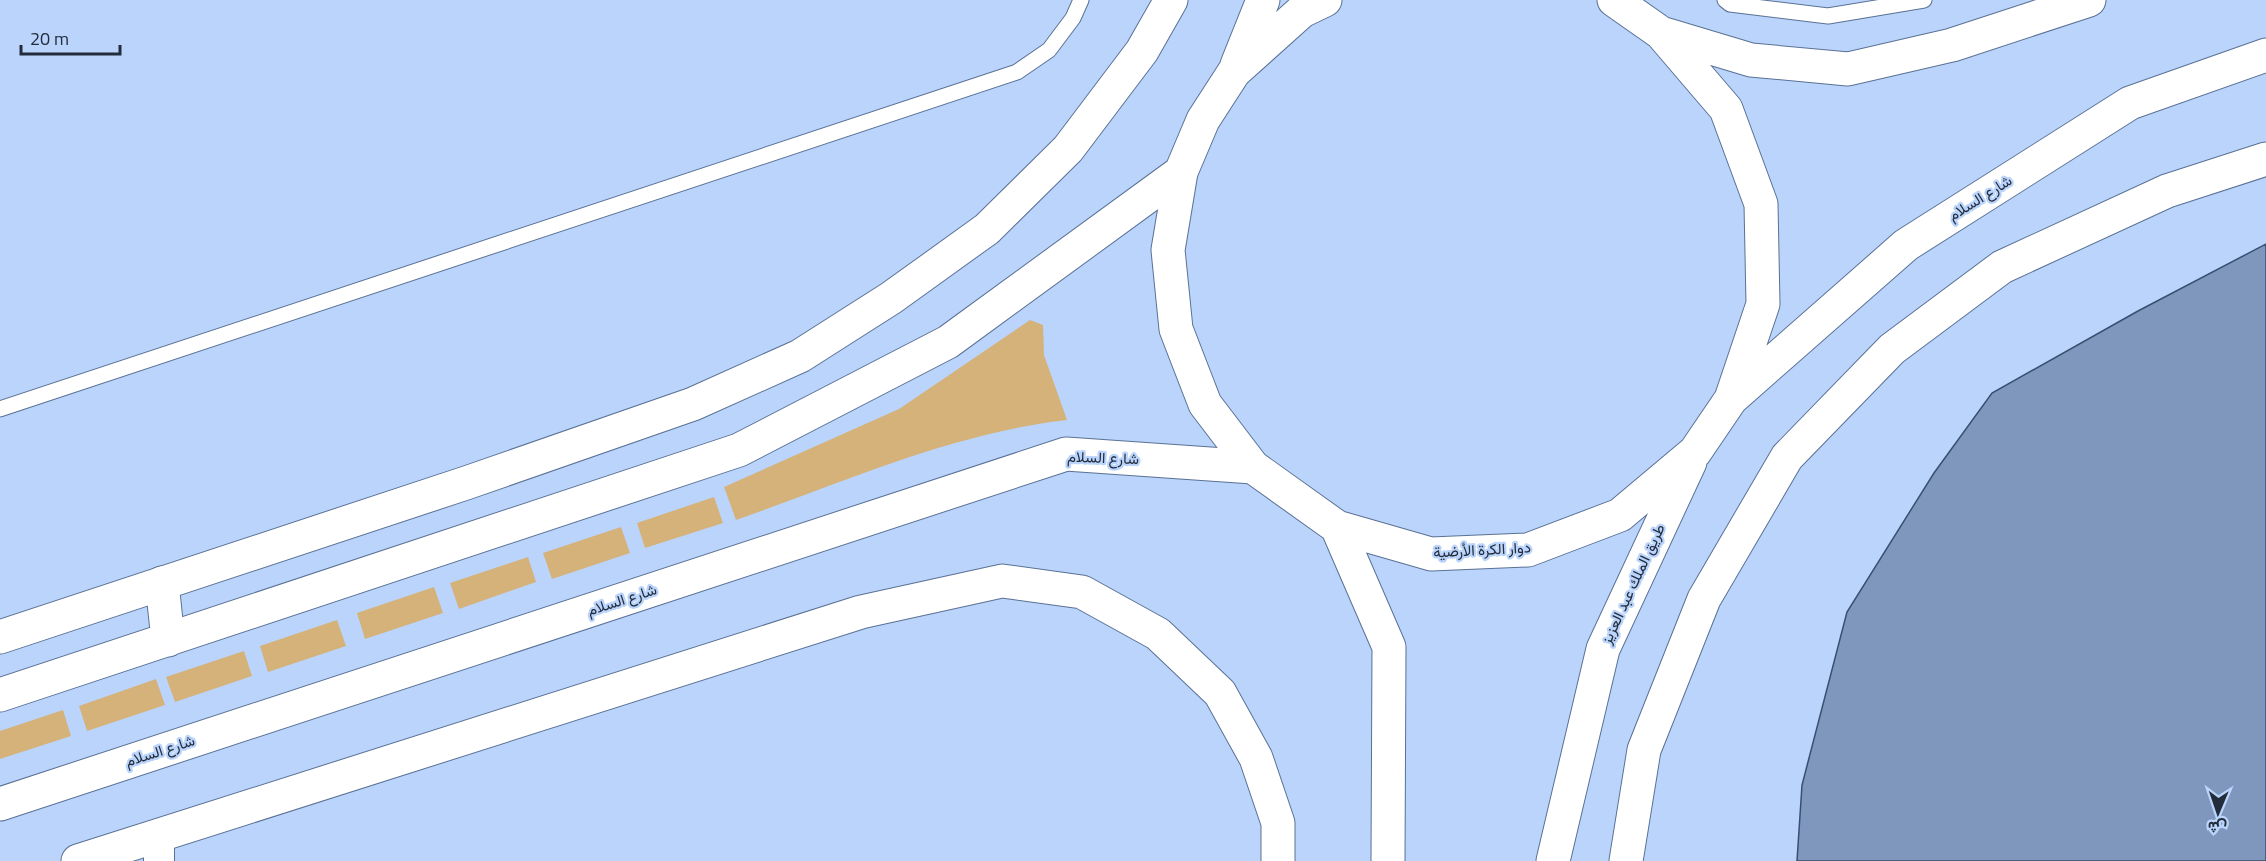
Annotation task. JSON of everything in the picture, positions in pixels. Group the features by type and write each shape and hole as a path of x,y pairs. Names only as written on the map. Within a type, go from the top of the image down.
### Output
{"main road":[{"path":"0,637 466,483 693,404 800,356 891,298 987,229 1068,149 1142,51 1171,0"},
{"path":"1234,72 1263,0"},
{"name":"دوار الكرة الأرضية","path":"1325,0 1302,11 1234,72 1203,120 1181,172 1168,250 1176,329 1205,404 1253,467 1337,527 1431,555 1528,550 1620,515 1695,452 1731,399 1763,304 1761,204 1726,109 1661,33 1614,0"},
{"path":"1661,33 1751,60 1848,69 1952,45 2089,0"},
{"name":"شارع السلام","path":"1731,399 1906,245 2130,103 2266,55"},
{"path":"1626,861 1644,750 1704,599 1787,457 1892,349 2002,267 2166,191 2266,159"},
{"path":"0,695 739,450 948,342 1181,172"},
{"name":"طريق الملك عبد العزيز","path":"1553,861 1603,649 1695,452"},
{"name":"شارع السلام","path":"0,804 1066,454 1253,467"},
{"path":"1337,527 1389,647 1388,861"},
{"path":"78,861 159,848 861,612 1002,581 1082,592 1158,634 1220,693 1256,758 1278,823 1278,861"},
{"path":"162,583 168,640"}],"lane":[{"path":"0,409 1017,72 1049,50 1072,18 1081,0"},
{"path":"1725,0 1730,4 1828,16 1924,0"}],"shaded area":[{"path":"1030,320 1043,325 1044,355 1067,420 1024,426 940,447 736,520 724,487 899,409"},
{"path":"714,497 723,523 645,548 637,523"},
{"path":"621,527 630,553 552,579 543,553"},
{"path":"528,557 536,582 459,609 450,583"},
{"path":"434,587 443,613 365,639 357,613"},
{"path":"337,620 346,646 268,672 260,646"},
{"path":"244,651 252,676 175,702 166,677"},
{"path":"156,679 165,705 87,731 79,706"},
{"path":"63,710 71,736 0,759 0,731"}],"building":[{"path":"2266,244 2266,861 1797,861 1802,785 1847,612 1934,473 1992,393 2138,311"}]}
